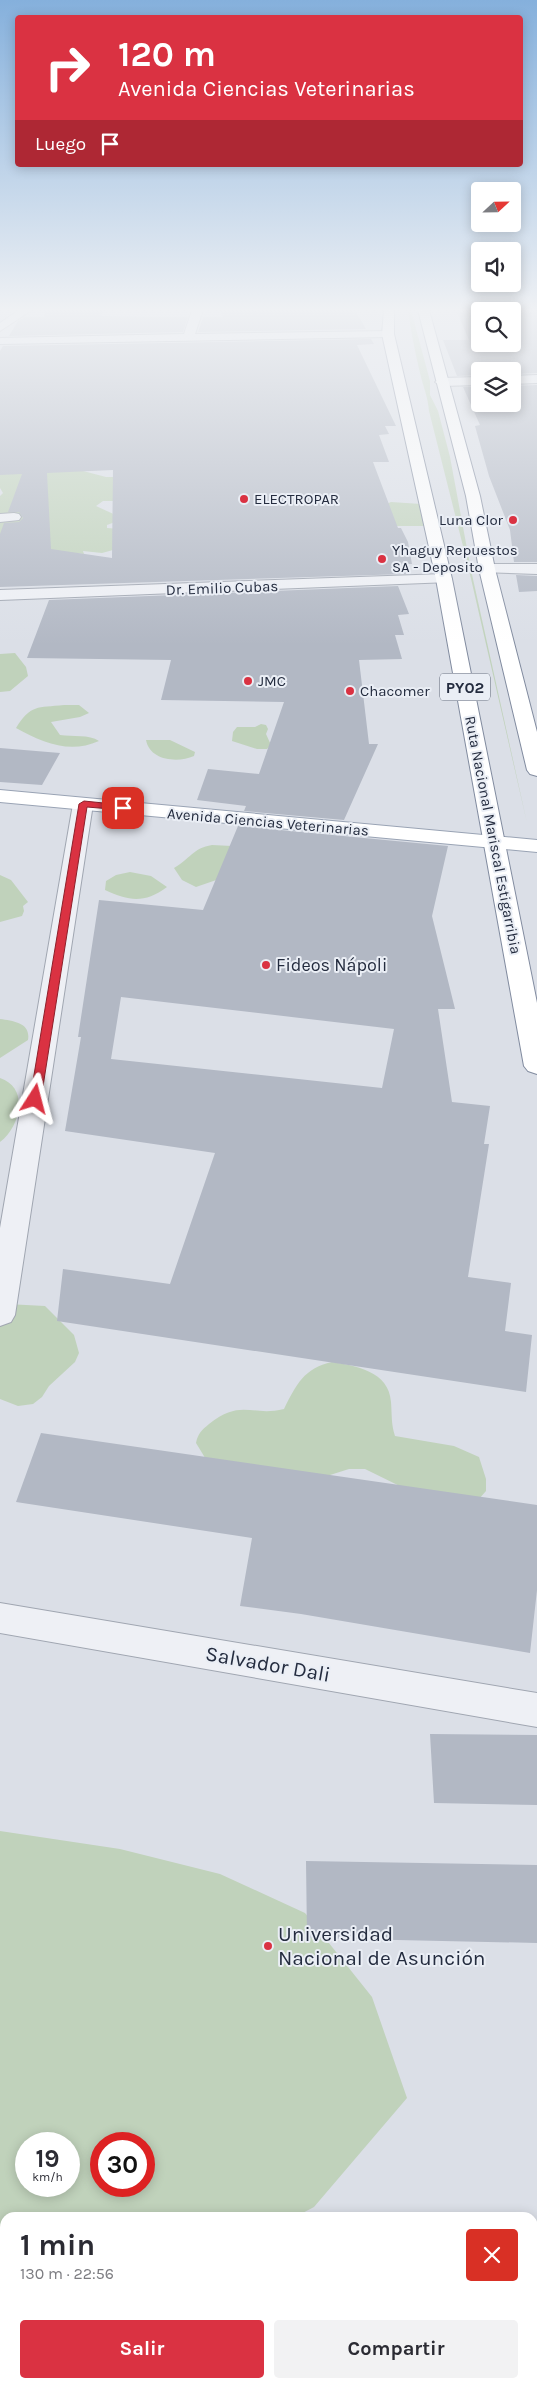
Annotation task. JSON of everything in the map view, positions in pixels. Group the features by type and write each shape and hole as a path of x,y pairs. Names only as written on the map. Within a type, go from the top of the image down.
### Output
{"main road":[{"name":"Ruta Nacional Mariscal Estigarribia","path":"408,421 444,579 537,1066"},
{"name":"PY02","path":"452,421 473,496 487,569 537,770"},
{"name":"Avenida Ciencias Veterinarias","path":"0,796 495,844 537,846"}],"street":[{"path":"487,569 537,569"},
{"name":"Dr. Emilio Cubas","path":"0,595 444,579"},
{"path":"0,1315 84,804"},
{"name":"Salvador Dali","path":"0,1618 537,1710"}],"green space":[{"path":"432,421 441,421 450,457 471,570 527,823 469,570"},
{"path":"64,466 106,477 114,477 118,501 103,501 96,506 120,517 115,522 107,525 107,528 121,529 113,559 113,550 102,553 83,551 84,554 0,547 0,496 3,493 0,488 0,471"},
{"path":"391,502 421,504 428,526 396,526 384,505"},
{"path":"15,653 26,667 28,676 10,691 0,692 0,654"},
{"path":"79,705 89,713 80,717 51,722 60,735 86,737 99,741 78,747 67,747 46,742 16,728 21,720 31,711 41,707"},
{"path":"261,724 266,725 268,729 266,734 271,745 267,749 257,749 232,741 233,732 237,727 255,727"},
{"path":"146,740 170,740 195,752 194,756 173,760 159,756 153,752"},
{"path":"212,845 232,846 225,877 196,887 182,880 174,868 196,851"},
{"path":"130,872 151,876 167,887 151,896 136,899 122,897 105,890 106,881 116,875"},
{"path":"0,875 11,880 28,902 23,906 22,916 0,922"},
{"path":"0,1019 24,1026 27,1030 28,1040 0,1058"},
{"path":"0,1078 9,1083 15,1090 19,1108 13,1127 0,1142"},
{"path":"7,1304 45,1306 74,1335 79,1353 75,1362 33,1404 18,1406 0,1399 0,1306"},
{"path":"332,1362 361,1368 378,1377 384,1383 389,1392 395,1436 454,1446 479,1457 486,1479 486,1491 478,1500 420,1496 365,1469 349,1469 308,1482 207,1461 196,1443 201,1432 209,1424 220,1416 239,1410 273,1411 284,1409 297,1385 308,1373 314,1368"},
{"path":"0,1831 120,1849 220,1874 305,1913 372,1997 407,2098 314,2207 304,2212 0,2212"}],"building":[{"path":"0,421 394,421 396,426 385,426 389,434 379,435 389,462 373,462 398,528 401,528 408,542 412,564 402,564 406,574 0,587 0,534 4,523 19,522 23,518 19,512 8,512 22,474 0,475","holes":["113,470 112,558 51,549 47,473"]},
{"path":"478,421 537,421 537,562 514,562 510,530 489,476 475,426 480,425"},
{"path":"516,575 537,576 537,591 519,592"},
{"path":"398,586 409,614 398,615 404,635 395,635 402,659 359,660 369,744 378,744 344,820 244,811 246,806 197,800 208,769 259,774 284,702 161,700 171,660 27,658 49,600"},
{"path":"0,748 60,753 42,785 0,782"},
{"path":"238,826 448,846 432,916 455,1009 438,1009 452,1102 490,1106 484,1144 489,1144 468,1277 511,1283 505,1331 532,1335 526,1392 57,1321 63,1269 170,1284 215,1153 65,1131 81,1037 78,1037 99,900 203,910","holes":["121,997 394,1029 382,1088 111,1059"]},
{"path":"41,1433 537,1505 537,1590 530,1653 301,1614 240,1606 252,1538 16,1502"},
{"path":"430,1734 537,1735 537,1805 434,1803"},
{"path":"306,1861 537,1865 537,1943 307,1938"}],"place":[{"name":"ELECTROPAR","path":"244,499"},
{"name":"Luna Clor","path":"513,520"},
{"name":"Yhaguy Repuestos SA - Deposito","path":"382,559"},
{"name":"JMC","path":"248,681"},
{"name":"Chacomer","path":"350,691"},
{"name":"Fideos Nápoli","path":"266,965"},
{"name":"Universidad Nacional de Asunción","path":"268,1946"}],"route":[{"path":"35,1099 84,804 123,808"}]}
